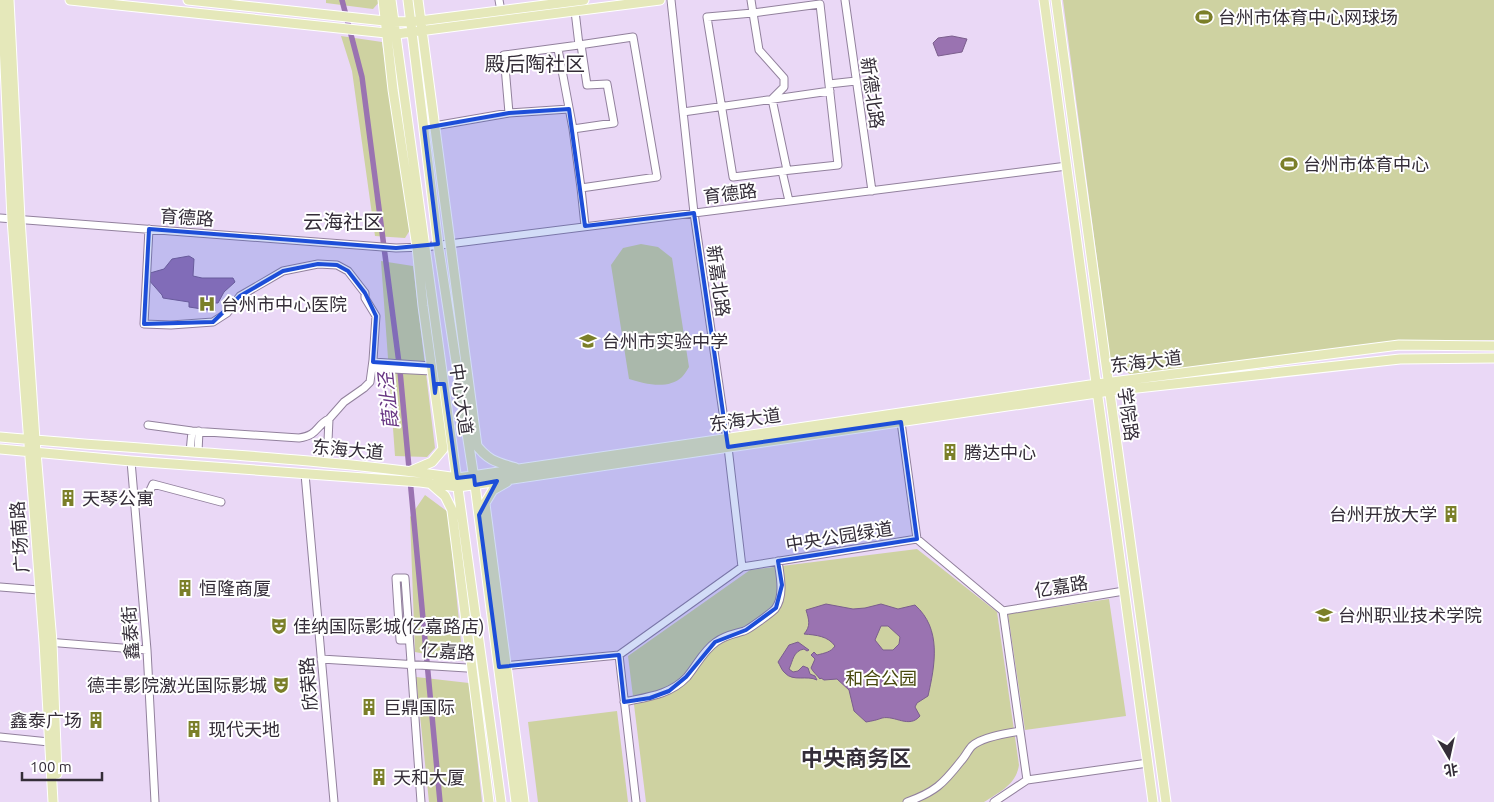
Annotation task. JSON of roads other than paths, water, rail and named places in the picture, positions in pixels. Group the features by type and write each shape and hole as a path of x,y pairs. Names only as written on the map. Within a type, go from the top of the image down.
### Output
{"main road":[{"name":"广场南路","path":"2,0 31,440 48,642 58,802"},
{"name":"广场南路","path":"9,0 16,219"},
{"path":"70,0 392,34 660,0"},
{"path":"188,0 390,22 420,21 584,0"},
{"path":"383,0 390,22"},
{"name":"中心大道","path":"391,0 390,22 411,147 421,247 440,357 502,802"},
{"name":"中心大道","path":"408,0 438,244 462,371 465,420 502,666 516,802"},
{"path":"418,0 449,243 462,371 477,446"},
{"name":"学院路","path":"1044,0 1153,802"},
{"name":"学院路","path":"1056,0 1166,802"},
{"path":"392,34 399,132 421,247 422,306 443,450 432,462 411,471"},
{"path":"424,130 436,143"},
{"path":"399,132 411,147"},
{"name":"东海大道","path":"727,443 901,422 1109,386 1399,346 1494,346"},
{"path":"435,392 440,357"},
{"name":"东海大道","path":"1109,386 1400,358 1494,358"},
{"name":"东海大道","path":"0,449 305,474 457,483 1097,388"},
{"path":"465,420 483,455 518,474 493,490 479,515"},
{"name":"东海大道","path":"0,437 411,471 457,483"},
{"name":"广场南路","path":"32,452 39,590 48,642 49,742 53,802"},
{"path":"425,482 445,496 464,532"},
{"path":"485,504 502,666 524,802"},
{"path":"452,510 489,802"}],"street":[{"path":"499,0 501,11"},
{"name":"新嘉北路","path":"671,0 694,213 727,443 742,567"},
{"path":"751,0 759,50 784,78 784,87 772,99"},
{"name":"新德北路","path":"845,0 872,191"},
{"path":"820,4 838,165 733,177 707,17 752,13 820,4"},
{"path":"573,129 614,123 607,84 587,85 575,11"},
{"path":"509,113 504,55 558,49 633,37 657,178 581,188"},
{"path":"558,49 573,129 585,226"},
{"path":"683,112 772,99 856,81"},
{"path":"772,99 788,201"},
{"path":"434,126 509,113 569,109"},
{"name":"育德路","path":"0,218 396,248 421,247 1067,166"},
{"path":"148,425 195,431 309,437 344,402 370,382 376,316 365,298 365,293 348,271 337,265 318,264 275,274 240,296 227,313 214,322 171,325 144,324 149,229"},
{"path":"372,365 432,368"},
{"path":"327,463 329,419"},
{"path":"901,422 917,539"},
{"path":"194,452 195,431"},
{"name":"鑫泰街","path":"131,461 147,650 155,802"},
{"name":"欣荣路","path":"305,474 334,802"},
{"path":"134,501 146,499 152,484 221,502"},
{"name":"中央公园绿道","path":"619,655 742,567 917,539 1003,611"},
{"path":"624,702 650,698 669,691 686,677 698,660 715,642 734,633 746,630 776,608 782,585 778,561"},
{"path":"408,640 400,640 396,578 405,578 421,802"},
{"path":"0,587 39,590"},
{"name":"亿嘉路","path":"1003,611 1124,592"},
{"path":"1003,611 1027,780"},
{"path":"48,642 147,650"},
{"path":"502,666 619,655 636,802"},
{"name":"亿嘉路","path":"321,658 483,669"},
{"path":"907,802 942,785 967,755 972,746 980,741 1020,731"},
{"path":"0,737 49,742"},
{"path":"994,802 1027,780 1148,763"}],"waterway":[{"name":"葭沚泾","path":"342,0 362,77 400,371 440,802"}],"place":[{"name":"台州市体育中心网球场","path":"1204,17"},
{"name":"台州市体育中心","path":"1289,164"},
{"name":"台州市中心医院","path":"207,304"},
{"name":"台州市实验中学","path":"588,341"},
{"name":"腾达中心","path":"950,452"},
{"name":"天琴公寓","path":"68,498"},
{"name":"台州开放大学","path":"1451,514"},
{"name":"恒隆商厦","path":"185,588"},
{"name":"台州职业技术学院","path":"1324,615"},
{"name":"佳纳国际影城(亿嘉路店)","path":"279,626"},
{"name":"德丰影院激光国际影城","path":"281,685"},
{"name":"巨鼎国际","path":"369,707"},
{"name":"鑫泰广场","path":"96,720"},
{"name":"现代天地","path":"194,729"},
{"name":"天和大厦","path":"379,777"}],"district":[{"name":"殿后陶社区","path":"535,63"},
{"name":"云海社区","path":"343,221"},
{"name":"中央商务区","path":"856,757"}],"park label":[{"name":"和合公园","path":"881,678"}]}
